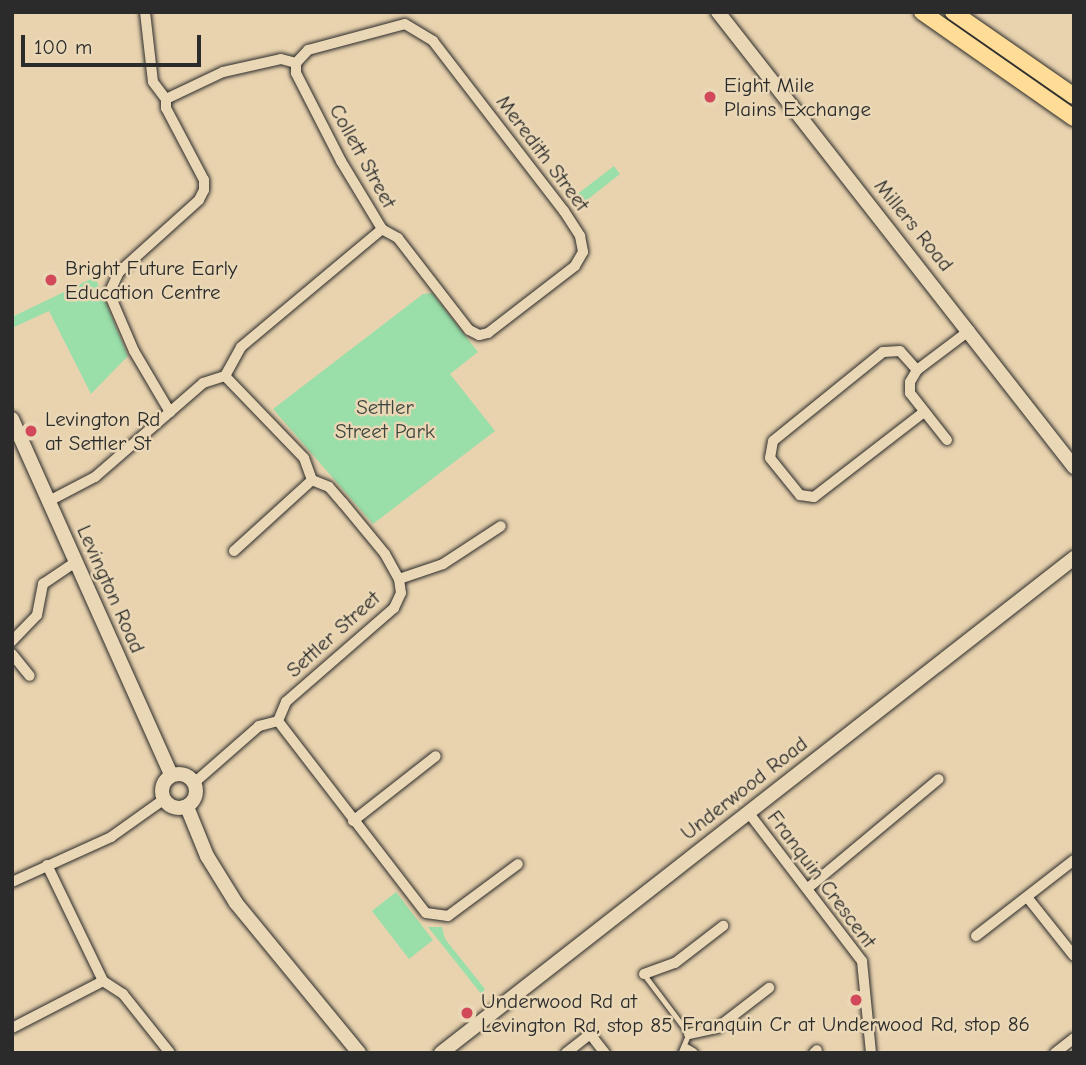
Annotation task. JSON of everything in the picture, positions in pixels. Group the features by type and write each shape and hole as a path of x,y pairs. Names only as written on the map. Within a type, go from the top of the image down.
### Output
{"main road":[{"path":"922,12 1074,118"},
{"path":"953,12 1074,96"}],"street":[{"path":"145,12 153,82 166,99 166,108 204,180 204,190 200,200 119,272 109,293 134,351 170,412"},
{"name":"Millers Road","path":"718,12 970,330 1074,467"},
{"name":"Meredith Street","path":"296,63 308,50 405,24 418,28 433,41 564,211 580,236 583,252 575,266 488,333 479,335 469,330 398,238 382,229"},
{"path":"166,99 223,72 281,59 296,63"},
{"name":"Collett Street","path":"225,376 240,347 382,229 341,161 296,73 296,63"},
{"path":"947,440 911,393 910,382 917,370 970,330"},
{"path":"917,370 900,351 883,352 774,441 770,458 800,495 814,497 924,412"},
{"path":"49,501 95,477 203,383 225,376"},
{"name":"Settler Street","path":"225,376 304,458 312,480 329,487 385,554 399,579 401,593 394,608 286,702 278,721"},
{"name":"Levington Road","path":"12,419 171,775"},
{"path":"234,551 312,480"},
{"path":"399,579 443,564 501,526"},
{"name":"Underwood Road","path":"442,1053 1074,558"},
{"path":"12,640 37,615 43,584 76,562"},
{"path":"12,654 30,676"},
{"path":"194,783 259,726 278,721 426,914 437,918 448,916 518,863"},
{"path":"353,821 436,755"},
{"path":"171,775 184,775 194,783 195,796 187,807 174,808 163,800 162,786 171,775"},
{"path":"808,888 939,779"},
{"path":"12,882 131,825 163,800"},
{"path":"187,807 207,856 236,903 359,1053"},
{"name":"Franquin Crescent","path":"748,813 862,961 871,1053"},
{"path":"976,936 1074,860"},
{"path":"47,865 103,981 123,994 170,1053"},
{"path":"1027,897 1074,956"},
{"path":"644,974 675,963 723,926"},
{"path":"12,1028 103,981"},
{"path":"689,1034 717,1028 769,988"},
{"path":"566,1053 590,1034 604,1053"},
{"path":"1055,1053 1074,1038"}],"lane":[{"path":"644,974 689,1034 687,1051"}],"green space":[{"path":"614,166 620,174 578,207 571,199"},
{"path":"95,277 128,356 91,394 49,311 12,328 12,317"},
{"name":"Settler Street Park","path":"432,293 478,352 450,374 495,431 373,524 273,409 423,294"},
{"path":"396,892 433,940 409,959 372,911"},
{"path":"428,927 442,927 445,939 485,989 482,995"}],"place":[{"name":"Eight Mile Plains Exchange","path":"710,97"},
{"name":"Bright Future Early Education Centre","path":"51,280"},
{"name":"Levington Rd at Settler St","path":"31,431"},
{"name":"Franquin Cr at Underwood Rd, stop 86","path":"856,1000"},
{"name":"Underwood Rd at Levington Rd, stop 85","path":"467,1013"}]}
